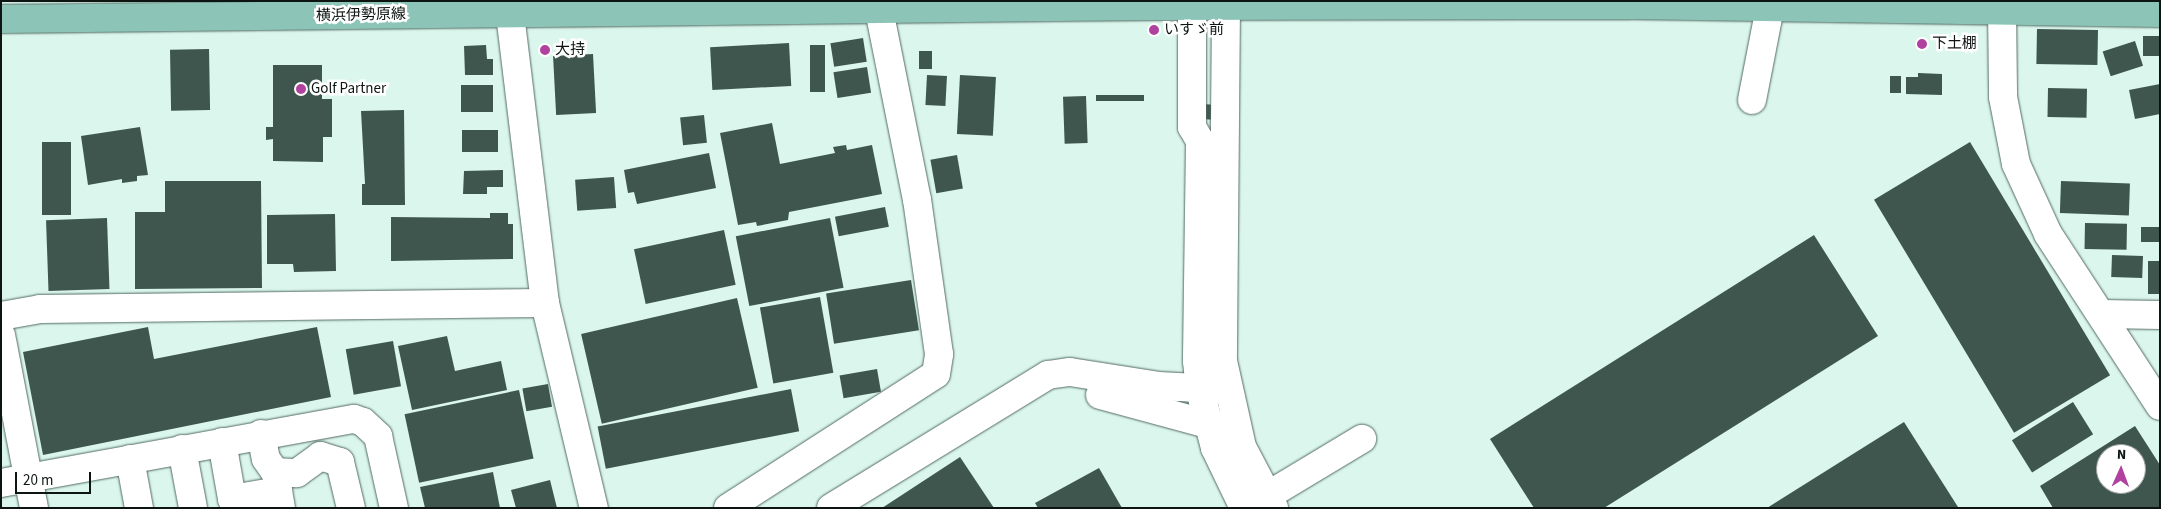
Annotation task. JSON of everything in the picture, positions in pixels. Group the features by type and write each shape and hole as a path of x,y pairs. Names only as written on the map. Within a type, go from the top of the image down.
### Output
{"main road":[{"name":"横浜伊勢原線","path":"1,20 410,8 510,14 1192,6 1770,7 2160,13"}],"street":[{"path":"1192,6 1192,127 1200,141 1196,361 1200,390 1207,423 1224,470 1262,504"},
{"path":"1226,6 1222,327 1228,389 1238,433 1254,474 1262,504"},
{"path":"1752,100 1770,7"},
{"path":"728,508 936,374 939,354 922,230 879,9"},
{"path":"2002,10 2003,97 2016,164 2048,234 2160,406"},
{"path":"510,14 545,304 594,508"},
{"path":"1,316 40,309 545,304"},
{"path":"2101,314 2160,315"},
{"path":"1,335 34,508"},
{"path":"831,508 1048,374 1070,372 1200,390 1228,389"},
{"path":"863,508 1052,392 1080,391 1126,400 1238,433"},
{"path":"1,484 343,419 363,422 375,431 381,444 394,508"},
{"path":"261,434 266,459 275,472 297,473 320,456 340,462 351,508"},
{"path":"1262,504 1362,440"},
{"path":"222,442 232,499 278,491 281,508"},
{"path":"182,449 193,508"},
{"path":"130,459 139,508"}],"building":[{"path":"2037,29 2098,30 2097,65 2036,64"},
{"path":"2143,36 2160,36 2160,56 2143,56"},
{"path":"863,38 867,62 834,67 830,43"},
{"path":"2135,41 2143,66 2111,76 2103,52"},
{"path":"789,43 791,86 712,90 710,47"},
{"path":"486,45 487,59 493,59 493,75 465,75 464,46"},
{"path":"810,45 825,45 825,92 810,92"},
{"path":"209,49 210,110 171,111 170,50"},
{"path":"919,51 932,51 932,69 919,69"},
{"path":"593,54 596,113 556,115 553,56"},
{"path":"273,65 322,65 322,99 332,99 332,137 323,137 323,162 273,161 273,139 266,140 266,127 273,127"},
{"path":"867,67 871,93 837,98 833,72"},
{"path":"1918,73 1942,74 1942,95 1906,94 1906,77 1918,77"},
{"path":"927,75 947,76 945,106 925,105"},
{"path":"960,75 996,77 993,136 957,134"},
{"path":"1890,76 1901,76 1901,93 1890,93"},
{"path":"2160,84 2160,114 2135,119 2129,90"},
{"path":"461,85 493,85 493,112 461,112"},
{"path":"2048,88 2087,89 2086,118 2047,117"},
{"path":"1096,95 1144,95 1144,101 1096,101"},
{"path":"1086,96 1088,143 1065,144 1063,97"},
{"path":"1203,104 1217,105 1216,120 1202,119"},
{"path":"404,110 405,205 362,205 362,184 365,184 361,111"},
{"path":"704,115 707,143 683,145 680,118"},
{"path":"772,123 780,164 835,153 833,147 846,145 847,150 872,145 882,194 789,212 788,220 757,226 756,222 738,225 720,133"},
{"path":"140,127 148,175 137,176 137,181 122,183 122,179 88,185 81,136"},
{"path":"462,130 498,130 498,152 462,152"},
{"path":"42,142 71,142 71,215 42,215"},
{"path":"1970,142 2110,375 2014,433 1874,200"},
{"path":"709,153 716,188 637,204 634,192 628,193 624,170"},
{"path":"957,155 963,188 936,193 930,160"},
{"path":"503,170 503,187 487,187 487,194 463,194 464,171"},
{"path":"614,177 616,208 577,211 575,180"},
{"path":"165,181 261,181 262,288 135,289 135,212 165,212"},
{"path":"2061,181 2130,183 2129,215 2060,213"},
{"path":"885,207 889,227 839,236 835,217"},
{"path":"490,213 508,213 508,224 513,224 513,259 391,261 391,217 490,218"},
{"path":"335,214 336,271 294,272 293,264 267,264 267,215"},
{"path":"107,218 109,289 49,291 46,220"},
{"path":"830,218 844,288 749,306 736,236"},
{"path":"2085,223 2127,224 2127,250 2085,249"},
{"path":"2141,227 2160,227 2160,242 2141,242"},
{"path":"724,230 736,285 646,304 634,249"},
{"path":"1814,235 1878,336 1604,508 1534,508 1490,439"},
{"path":"2112,255 2143,256 2142,278 2111,277"},
{"path":"2148,261 2160,261 2160,294 2148,294"},
{"path":"911,280 919,330 834,344 826,293"},
{"path":"820,297 833,373 773,383 760,308"},
{"path":"737,298 758,388 602,424 581,334"},
{"path":"148,327 154,359 317,327 331,397 43,455 23,352"},
{"path":"447,336 455,371 501,361 507,390 412,410 398,346"},
{"path":"393,341 401,386 354,395 346,349"},
{"path":"877,369 881,392 844,398 840,376"},
{"path":"548,384 552,407 526,411 522,389"},
{"path":"791,389 799,431 606,469 598,427"},
{"path":"519,390 534,458 419,483 405,414"},
{"path":"2073,402 2093,434 2032,472 2012,440"},
{"path":"1904,422 1958,507 1767,508"},
{"path":"2135,426 2160,465 2160,508 2053,508 2040,486 2096,451 2096,494 2146,494 2146,444 2106,444"},
{"path":"960,457 994,508 882,508"},
{"path":"1099,468 1122,508 1038,508 1035,503"},
{"path":"493,472 500,508 425,508 420,487"},
{"path":"550,480 557,508 516,508 511,490"}],"place":[{"name":"いすゞ前","path":"1154,30"},
{"name":"下土棚","path":"1922,44"},
{"name":"大持","path":"545,50"},
{"name":"Golf Partner","path":"301,89"}]}
